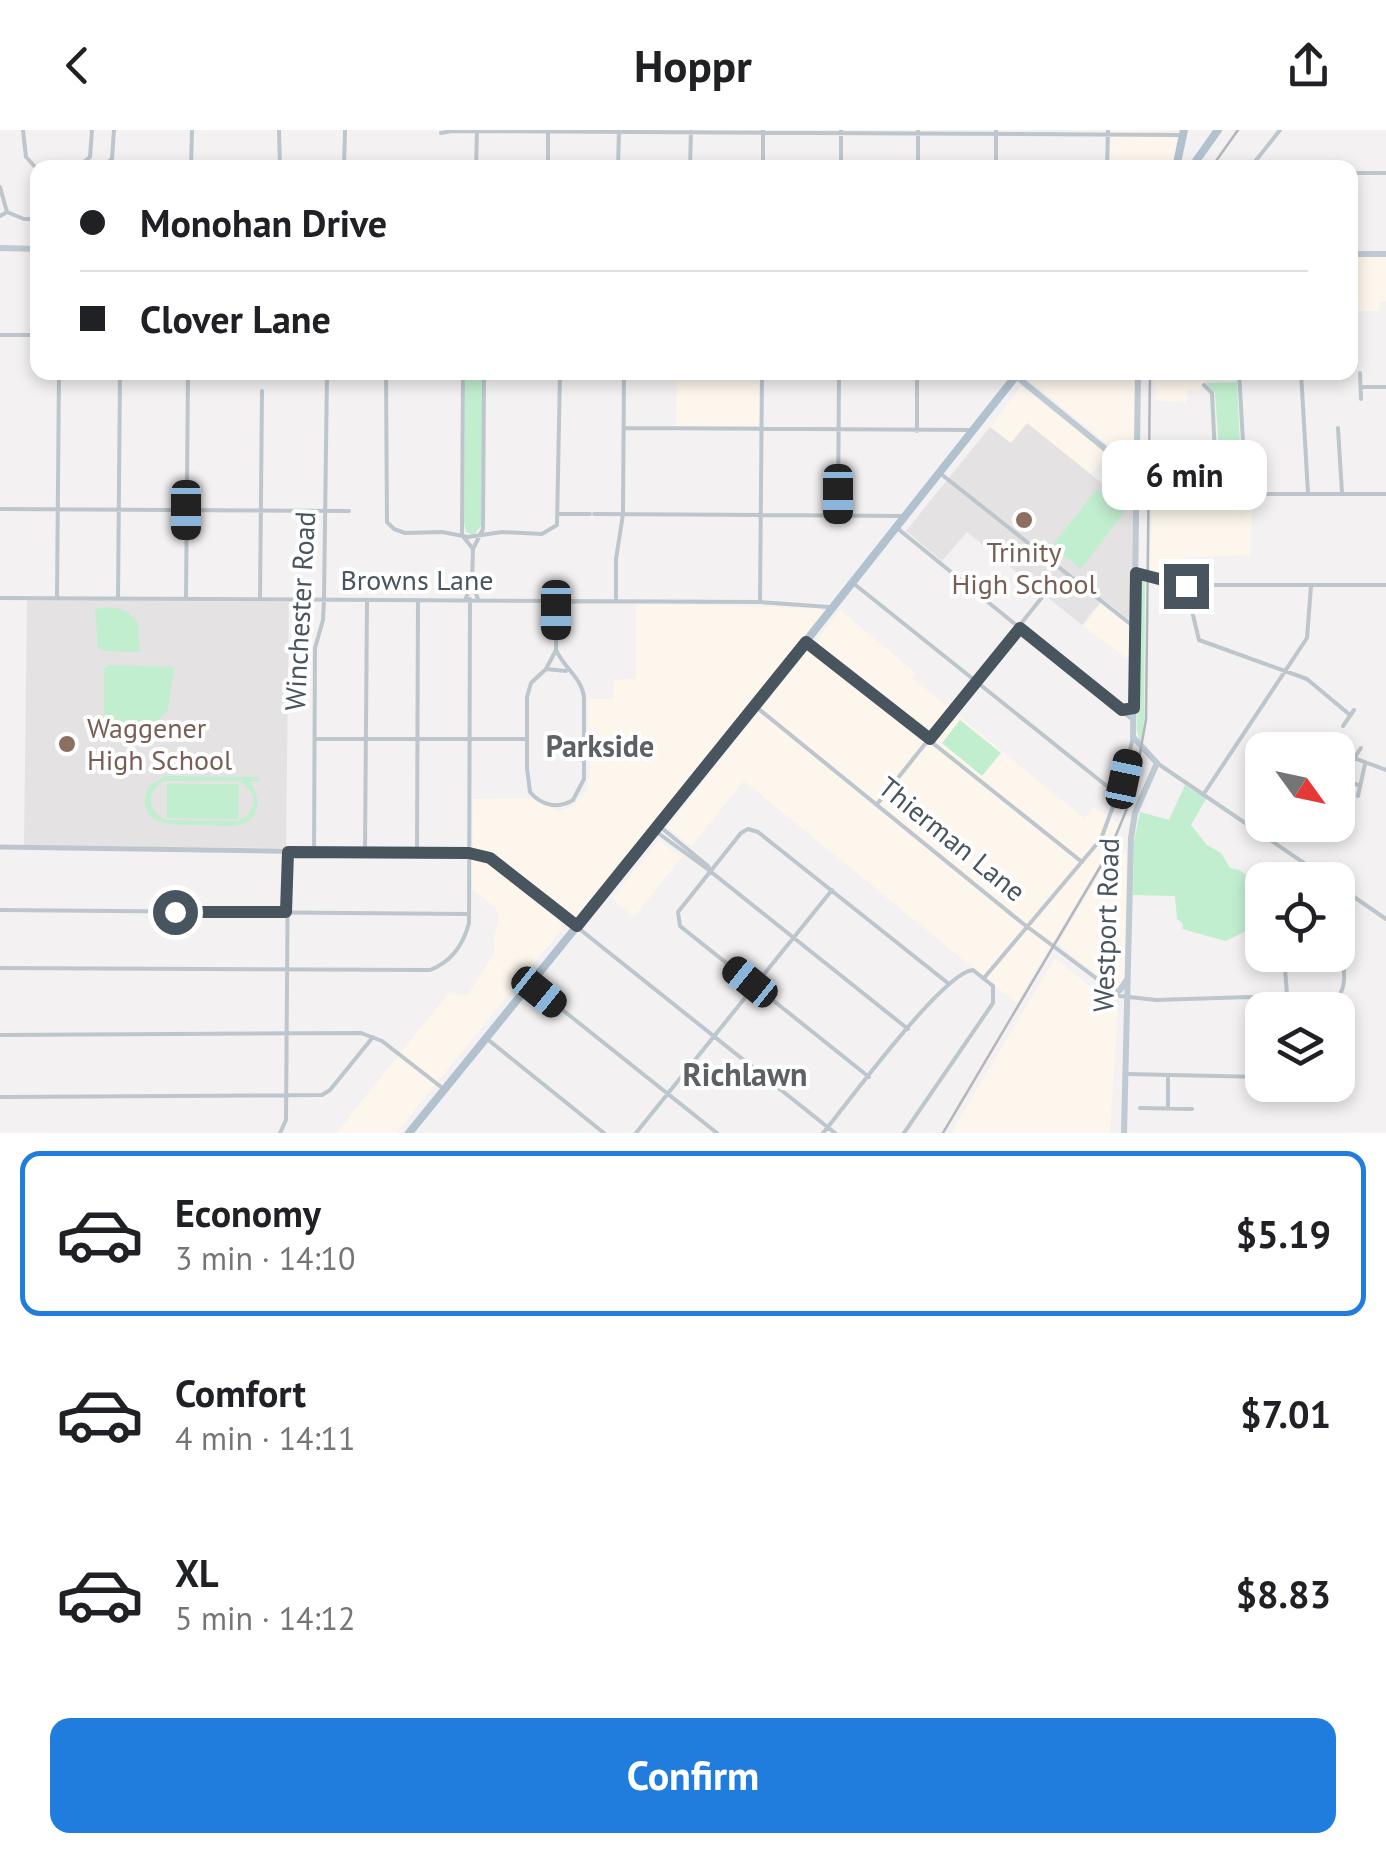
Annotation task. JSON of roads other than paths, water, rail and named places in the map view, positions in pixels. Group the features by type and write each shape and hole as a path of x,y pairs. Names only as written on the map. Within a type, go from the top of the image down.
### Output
{"main road":[{"path":"1191,160 1218,130"},
{"path":"1183,160 1184,133"},
{"path":"1183,160 1184,133"},
{"path":"1190,160 1205,146"},
{"path":"1183,154 1194,156"},
{"path":"0,248 30,248"},
{"path":"1358,254 1386,254"},
{"path":"409,1133 898,528 1012,380"},
{"path":"1023,380 1137,474"},
{"path":"1138,380 1133,738 1156,764"},
{"name":"Westport Road","path":"1124,1133 1132,824 1156,764"},
{"path":"1112,992 1120,990 1126,980"}],"street":[{"path":"23,130 30,161"},
{"path":"86,160 91,152 92,130"},
{"path":"111,160 114,130"},
{"path":"191,160 192,130"},
{"path":"279,130 280,160"},
{"path":"344,160 345,130"},
{"path":"1258,160 1280,130"},
{"path":"476,131 476,160"},
{"path":"548,132 548,160"},
{"path":"618,132 618,160"},
{"path":"690,160 691,132"},
{"path":"763,132 764,160"},
{"path":"841,132 841,160"},
{"path":"918,132 918,160"},
{"path":"996,132 996,160"},
{"path":"440,133 1184,133"},
{"path":"1108,133 1108,160"},
{"path":"1358,173 1386,173"},
{"path":"0,187 7,212"},
{"path":"0,216 7,212"},
{"path":"7,212 30,219"},
{"path":"0,336 30,335"},
{"path":"1360,373 1361,399"},
{"path":"56,598 58,380"},
{"path":"118,599 120,380"},
{"path":"186,599 188,380"},
{"name":"Winchester Road","path":"314,852 315,648 324,600 326,380"},
{"path":"386,380 386,518 391,527 405,532 462,535 547,532 557,525 560,380"},
{"path":"0,968 430,970 450,958 462,943 469,914 468,599 472,583 472,549 462,535 464,380"},
{"path":"472,549 482,535 484,380"},
{"path":"616,601 616,559 623,514 624,380"},
{"path":"760,602 762,380"},
{"path":"838,516 839,380"},
{"path":"917,380 917,431"},
{"path":"1239,380 1246,494"},
{"path":"1301,380 1308,494"},
{"path":"1204,385 1212,393 1217,494"},
{"path":"1361,387 1386,386"},
{"path":"260,599 262,391"},
{"path":"624,428 976,430"},
{"path":"1338,428 1342,494"},
{"path":"941,474 1136,628"},
{"path":"1137,494 1386,494"},
{"path":"0,509 349,511"},
{"path":"558,514 907,516"},
{"path":"898,528 1134,721"},
{"path":"1136,573 1186,586 1386,585"},
{"path":"472,583 478,600"},
{"path":"853,583 1118,795"},
{"path":"1186,586 1198,639 1307,680 1350,716"},
{"path":"1203,794 1308,634 1311,586"},
{"path":"877,804 1043,596"},
{"name":"Browns Lane","path":"0,598 760,602 824,605 832,610"},
{"path":"365,852 367,600"},
{"path":"417,853 418,600"},
{"path":"556,650 581,684 584,697 584,779 574,800 562,805 546,804 536,798 528,784 529,688 556,650 557,602"},
{"path":"806,642 1082,862"},
{"path":"546,669 572,674"},
{"name":"Thierman Lane","path":"755,706 1112,992 1126,998"},
{"path":"1122,710 1134,708"},
{"path":"1343,726 1354,710"},
{"path":"984,978 1101,839 1133,738"},
{"path":"314,739 527,739"},
{"path":"1355,757 1361,748"},
{"path":"1355,759 1386,770"},
{"path":"1156,764 1302,862"},
{"path":"1358,796 1365,764"},
{"path":"1355,784 1360,786"},
{"path":"656,828 908,1028"},
{"path":"868,1076 679,924 678,912 741,833 751,829 949,984"},
{"path":"0,847 469,853 490,858 834,1133"},
{"path":"280,1133 286,1120 288,852"},
{"path":"636,1133 832,890"},
{"path":"1355,898 1386,919"},
{"path":"0,910 469,914"},
{"path":"826,1130 908,1028 968,969 984,978 994,991 993,1003 904,1133"},
{"path":"530,984 716,1133"},
{"path":"1126,998 1245,999"},
{"path":"0,1035 361,1033 373,1037 445,1090"},
{"path":"0,1097 328,1092 373,1037"},
{"path":"486,1038 604,1133"},
{"path":"1126,1074 1245,1077"},
{"path":"1168,1075 1168,1108"},
{"path":"1140,1108 1192,1109"}],"railway":[{"path":"1217,160 1238,130"},
{"path":"943,1133 1109,852 1133,794 1146,719 1150,380"}],"place":[{"name":"Trinity High School","path":"1024,520"},
{"name":"Waggener High School","path":"67,744"}],"district":[{"name":"Parkside","path":"600,747"},
{"name":"Richlawn","path":"745,1075"}]}
